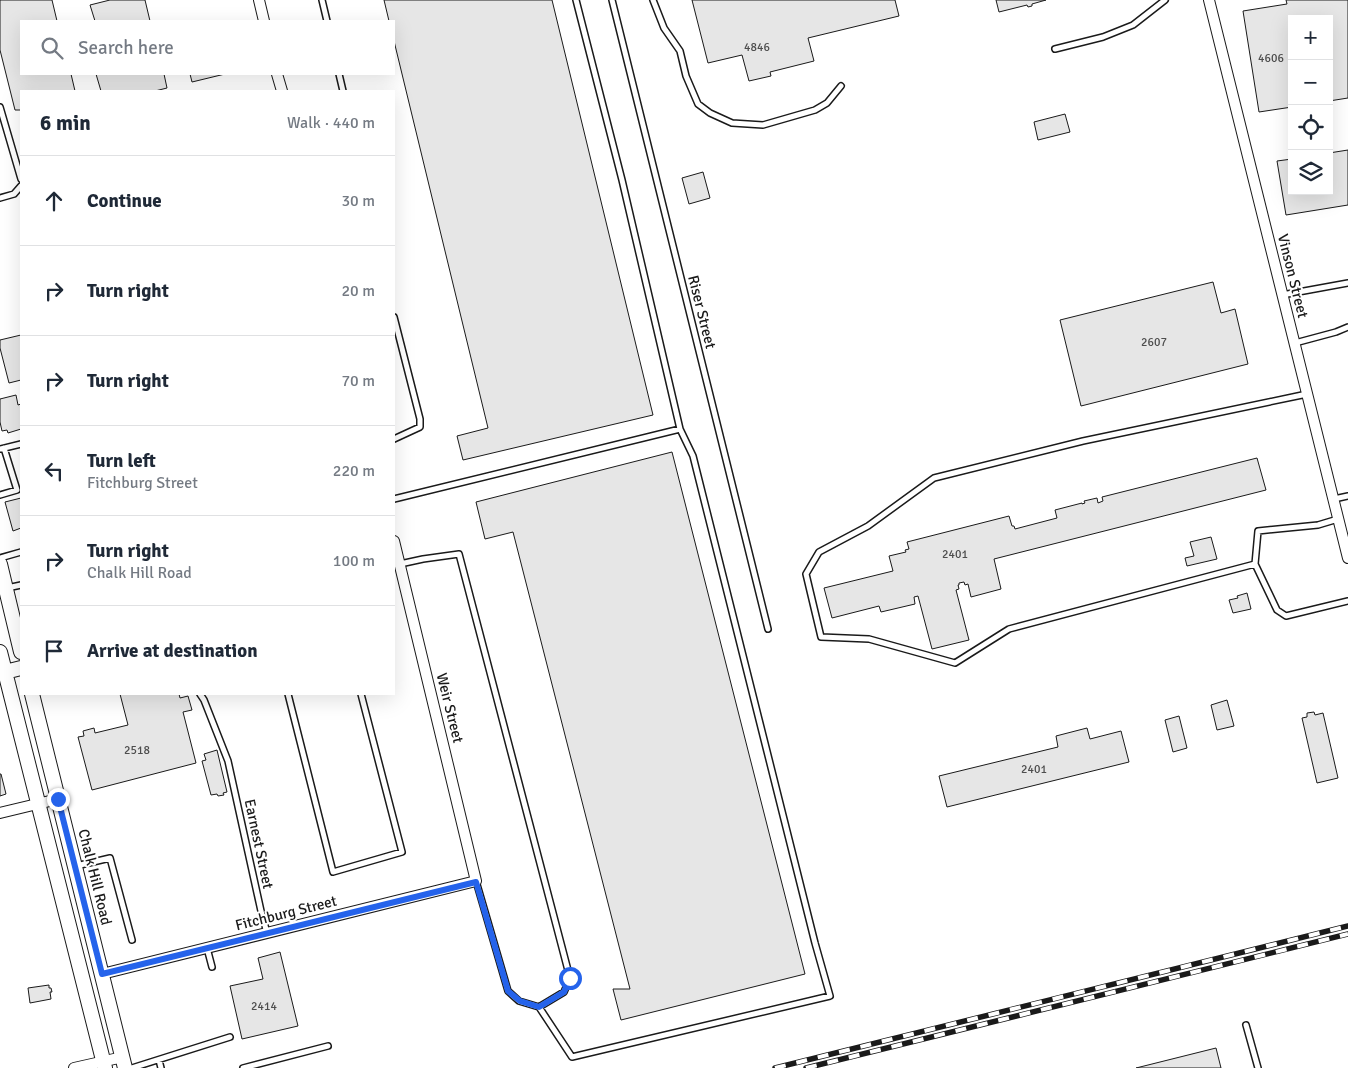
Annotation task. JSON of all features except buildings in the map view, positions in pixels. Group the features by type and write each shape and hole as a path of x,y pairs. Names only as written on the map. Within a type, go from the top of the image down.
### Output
{"street":[{"path":"260,0 264,20"},
{"name":"Vinson Street","path":"1209,0 1348,558"},
{"path":"277,75 282,90"},
{"name":"Weir Street","path":"395,546 476,882"},
{"path":"0,564 20,648"},
{"path":"0,652 104,1065"},
{"path":"5,672 20,668"},
{"name":"Chalk Hill Road","path":"32,695 124,1062"},
{"path":"0,813 58,799"},
{"name":"Fitchburg Street","path":"102,974 476,882"},
{"path":"74,1068 124,1062"}],"lane":[{"path":"322,0 327,20"},
{"path":"476,882 508,991 520,1001 539,1007 572,1057 830,996 693,456 680,429 622,180 576,0"},
{"name":"Riser Street","path":"612,0 768,629"},
{"path":"653,0 664,28 680,51 686,76 698,104 710,113 732,123 763,125 815,110 827,103 841,86"},
{"path":"1055,49 1103,37 1133,24 1165,0"},
{"path":"340,75 344,90"},
{"path":"0,108 20,176"},
{"path":"0,198 14,194 20,187"},
{"path":"1282,295 1348,283"},
{"path":"395,321 420,419 420,427 395,440"},
{"path":"1294,343 1348,327"},
{"path":"1255,564 1009,629 956,664 869,639 821,637 806,574 819,552 868,526 934,478 1083,441 1307,394"},
{"path":"395,499 680,429"},
{"path":"0,496 18,490 2,449 20,444"},
{"path":"1333,499 1348,496"},
{"path":"1338,519 1318,525 1258,530 1255,564 1277,610 1286,616 1348,601"},
{"path":"0,558 20,552"},
{"path":"399,564 459,554 570,978 564,992 539,1007"},
{"path":"6,589 20,585"},
{"name":"Earnest Street","path":"201,695 228,761 267,933"},
{"path":"288,695 332,872 402,852 361,695"},
{"path":"75,866 110,858 132,940"},
{"path":"207,948 212,967"},
{"path":"1246,1025 1258,1068"},
{"path":"132,1068 230,1037"},
{"path":"243,1068 328,1046"},
{"path":"159,1060 161,1068"}],"railway":[{"path":"775,1068 1348,926"},
{"path":"806,1068 1348,934"}],"route":[{"path":"58,799 102,974 476,882 508,991 520,1001 539,1007 564,992 570,978"}]}
